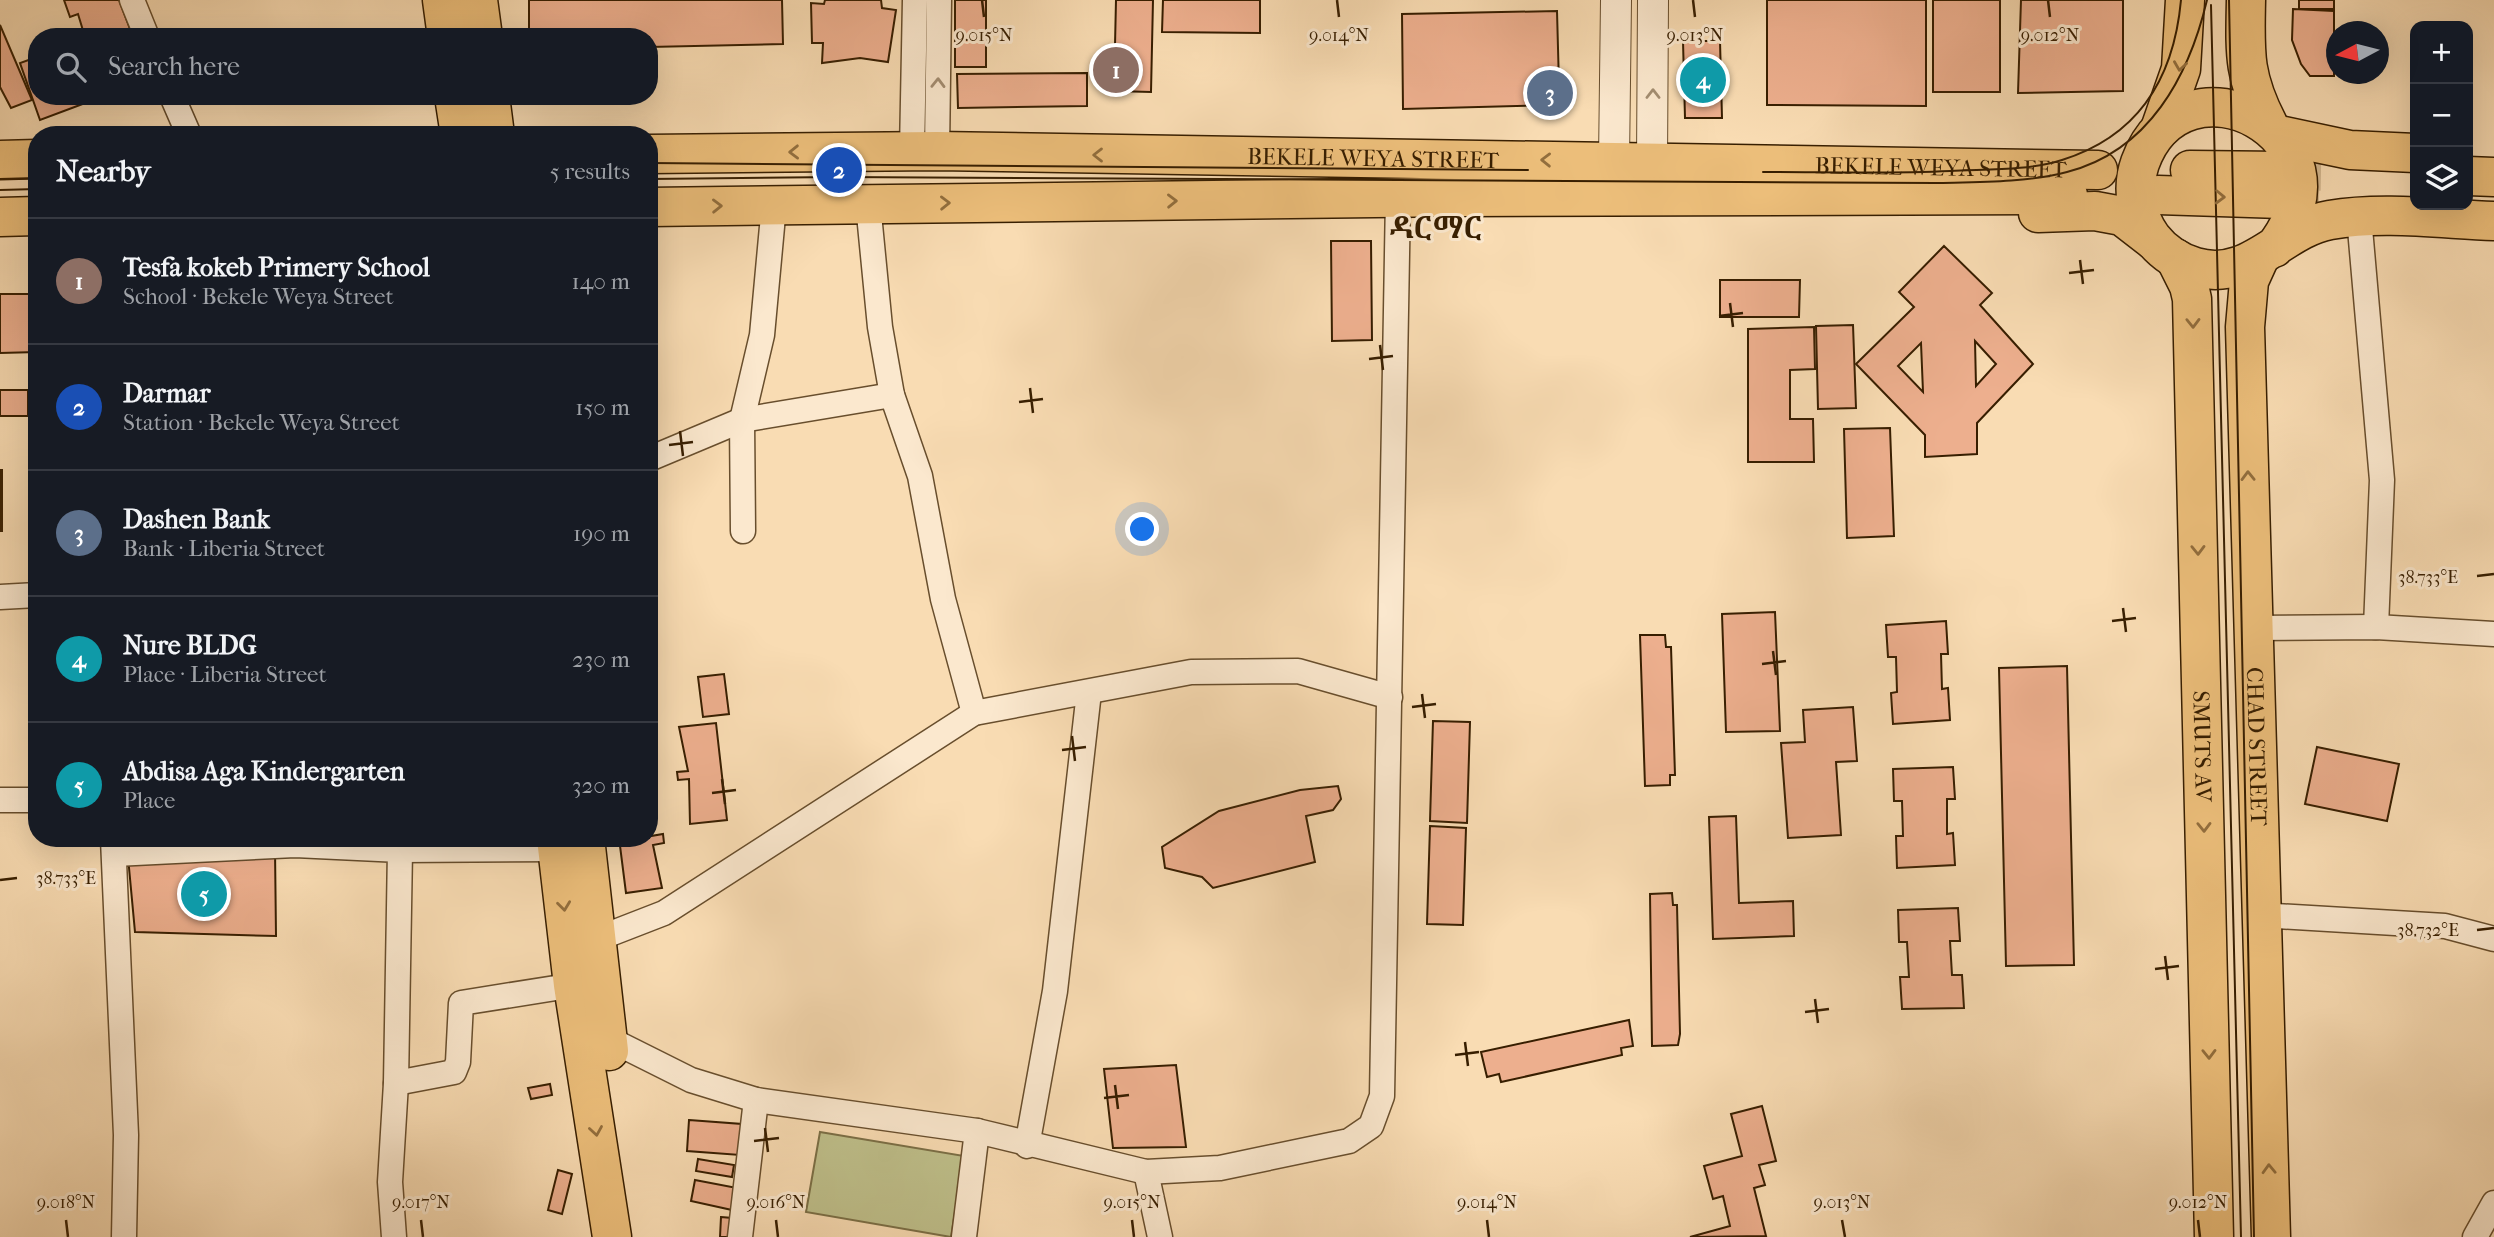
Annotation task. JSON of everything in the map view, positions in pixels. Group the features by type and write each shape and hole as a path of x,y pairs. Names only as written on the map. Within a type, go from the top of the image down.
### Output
{"main road":[{"path":"442,0 446,28"},
{"path":"478,0 482,28"},
{"path":"2157,159 2181,69 2185,0"},
{"path":"2246,0 2245,61 2251,93 2278,157"},
{"path":"455,105 459,126"},
{"path":"491,105 494,126"},
{"path":"2164,249 2140,215 2136,192 2138,169 2157,159 2184,113 2212,107 2239,110 2278,157 2295,163 2299,190 2294,217 2266,253"},
{"path":"1667,162 1823,147 2104,148 2157,159 2278,157 2350,150 2410,153"},
{"name":"BEKELE WEYA STREET","path":"658,153 924,151 1667,162 2097,182 1459,197 658,207"},
{"path":"2473,155 2494,155"},
{"path":"0,160 28,159"},
{"path":"2473,176 2494,177"},
{"path":"1459,197 1510,208 1675,214 1975,215 2095,211 2122,216 2164,249 2214,271 2242,267 2309,226 2345,197 2410,177"},
{"path":"2345,197 2410,202"},
{"path":"2345,197 2494,221"},
{"path":"2473,203 2494,204"},
{"path":"0,217 28,216"},
{"name":"SMUTS AV","path":"2164,249 2189,286 2192,299 2214,1237"},
{"name":"CHAD STREET","path":"2266,253 2249,281 2245,327 2271,1237"},
{"path":"567,847 594,1039 612,1237"},
{"path":"568,847 597,939 587,983"},
{"path":"594,1039 637,1237"}],"street":[{"path":"132,0 144,28"},
{"path":"915,0 924,151"},
{"path":"924,151 939,0"},
{"path":"1614,161 1616,0"},
{"path":"1653,0 1667,162"},
{"path":"176,105 185,126"},
{"path":"2345,197 2382,480 2376,627"},
{"path":"594,1039 691,1080 756,1100 977,1131 1027,1146 1146,1172 1220,1168 1349,1141 1371,1126 1382,1096 1398,198"},
{"path":"868,204 880,327 892,395 920,476 943,599 974,713"},
{"path":"743,531 742,420 762,335 774,205"},
{"path":"658,461 742,420 892,395"},
{"path":"0,597 28,595"},
{"path":"2252,628 2376,627 2494,634"},
{"path":"597,939 664,914 974,713 1191,672 1298,671 1390,697"},
{"path":"1027,1146 1055,991 1089,692"},
{"path":"0,800 28,800"},
{"path":"114,847 116,963 126,1135 124,1237"},
{"path":"394,1237 390,1182 396,1083 401,847"},
{"path":"2260,915 2369,924 2445,926 2494,939"},
{"path":"396,1083 454,1072 458,1062 460,1003 587,983"},
{"path":"740,1237 756,1100"},
{"path":"964,1237 977,1131"},
{"path":"1146,1172 1160,1237"},
{"path":"2475,1237 2494,1203"}],"green space":[{"path":"820,1132 964,1156 951,1237 806,1212"}],"building":[{"path":"64,0 119,0 130,28 82,28 78,14 70,17"},
{"path":"529,0 782,0 783,44 658,47 658,28 529,28"},
{"path":"825,0 881,0 882,8 896,10 888,62 860,58 822,63 823,43 812,43 811,3 824,4"},
{"path":"955,0 986,0 986,67 955,67"},
{"path":"1116,0 1153,0 1151,92 1114,91"},
{"path":"1163,0 1260,0 1260,33 1162,32"},
{"path":"1767,0 1926,0 1926,106 1767,105"},
{"path":"1933,0 2000,0 2000,92 1933,92"},
{"path":"2021,0 2123,0 2123,91 2018,93"},
{"path":"2299,0 2334,0 2334,9 2299,9"},
{"path":"2293,9 2334,11 2334,21 2326,21 2326,76 2310,76 2301,64 2292,40"},
{"path":"1557,11 1559,85 1556,99 1550,105 1403,109 1402,14"},
{"path":"0,25 28,91 28,102 11,108 0,87"},
{"path":"1683,41 1720,41 1722,118 1685,118"},
{"path":"28,60 28,86 20,63"},
{"path":"1087,73 1087,106 958,108 957,74"},
{"path":"35,105 80,105 40,120"},
{"path":"1331,241 1371,241 1372,340 1332,341"},
{"path":"1944,246 1992,293 1980,305 2033,364 1977,423 1977,454 1925,457 1925,435 1856,364 1914,307 1899,292","holes":["1975,341 1996,364 1976,386","1921,343 1923,392 1898,366"]},
{"path":"1720,280 1800,280 1799,317 1720,317"},
{"path":"0,294 28,294 28,352 0,353"},
{"path":"1853,325 1856,408 1818,409 1816,326"},
{"path":"1814,327 1815,369 1790,370 1790,419 1813,419 1814,462 1748,462 1748,329"},
{"path":"0,390 28,390 28,416 0,416"},
{"path":"1890,428 1894,536 1847,538 1844,429"},
{"path":"2,470 2,531 0,531"},
{"path":"1775,612 1780,731 1726,732 1722,614"},
{"path":"1946,621 1948,654 1941,654 1942,689 1948,688 1950,720 1893,724 1891,693 1897,692 1896,657 1888,657 1886,625"},
{"path":"1640,635 1665,635 1666,647 1671,647 1675,775 1670,775 1670,785 1645,786"},
{"path":"2067,666 2074,965 2006,966 1999,668"},
{"path":"724,674 729,714 703,717 698,677"},
{"path":"1853,707 1857,761 1836,762 1841,835 1788,838 1781,743 1805,742 1803,710"},
{"path":"1433,721 1470,722 1467,823 1430,821"},
{"path":"716,723 727,820 690,824 689,779 678,780 677,772 688,771 679,727"},
{"path":"2317,747 2399,764 2387,821 2305,804"},
{"path":"1953,767 1955,799 1947,799 1947,834 1953,833 1955,865 1897,868 1896,836 1903,836 1902,801 1894,801 1893,769"},
{"path":"1338,786 1341,799 1333,810 1306,816 1315,862 1213,888 1202,877 1165,868 1162,847 1219,811 1300,790"},
{"path":"1736,816 1739,903 1793,901 1794,936 1713,939 1709,817"},
{"path":"1430,826 1466,828 1463,925 1427,924"},
{"path":"663,834 664,843 658,844 658,835"},
{"path":"620,847 653,847 662,888 626,893"},
{"path":"275,849 276,936 135,932 128,857"},
{"path":"1672,893 1673,905 1677,905 1680,1034 1678,1045 1652,1046 1650,894"},
{"path":"1958,908 1960,941 1950,941 1952,975 1962,975 1964,1008 1902,1009 1900,977 1909,977 1907,942 1899,942 1898,910"},
{"path":"1629,1020 1633,1046 1621,1048 1622,1055 1501,1082 1499,1074 1487,1077 1481,1052"},
{"path":"1176,1065 1186,1147 1113,1148 1104,1069"},
{"path":"550,1084 552,1095 531,1099 528,1088"},
{"path":"1762,1106 1776,1161 1759,1165 1765,1185 1754,1188 1766,1236 1690,1237 1730,1226 1723,1196 1713,1199 1704,1166 1742,1156 1731,1114"},
{"path":"689,1120 742,1124 740,1155 687,1151"},
{"path":"698,1159 734,1165 732,1177 696,1171"},
{"path":"558,1170 572,1174 562,1214 548,1210"},
{"path":"695,1180 737,1188 732,1210 691,1201"},
{"path":"721,1217 732,1218 731,1237 720,1237"}],"tunnel":[{"path":"2283,171 2337,172"},
{"path":"2281,199 2338,200"}],"tram line":[{"path":"1763,172 2006,169 2049,164 2089,149 2112,136 2132,119 2148,100 2161,78 2170,54 2181,0"},
{"path":"658,179 838,177 1935,183 2035,178 2067,172 2096,162 2121,147 2143,128 2161,107 2176,82 2189,56 2207,0"},
{"path":"2229,0 2254,1237"},
{"path":"2211,5 2241,1237"},
{"path":"658,163 1528,170"},
{"path":"0,179 28,178"},
{"path":"0,190 28,189"}],"place":[{"name":"Tesfa kokeb Primery School","path":"1116,70"},
{"name":"Nure BLDG","path":"1703,80"},
{"name":"Dashen Bank","path":"1550,93"},
{"name":"Darmar","path":"839,170"},
{"name":"Abdisa Aga Kindergarten","path":"204,894"}],"district":[{"name":"ዳርማር","path":"1436,228"}]}
